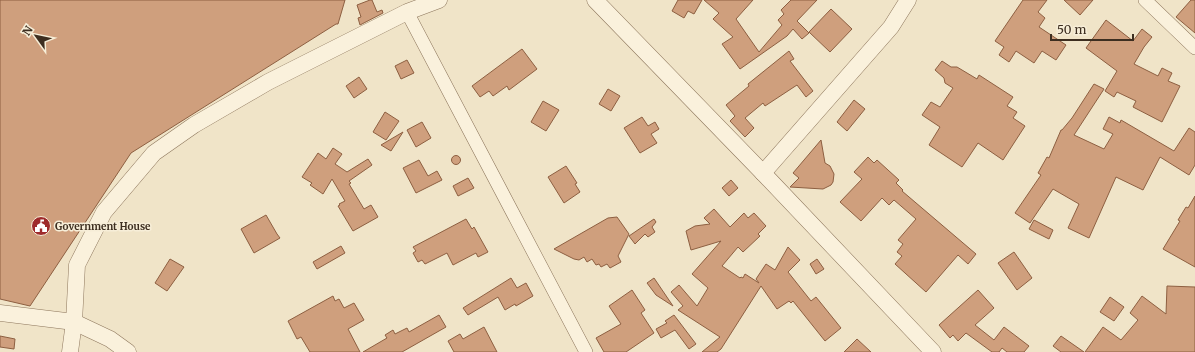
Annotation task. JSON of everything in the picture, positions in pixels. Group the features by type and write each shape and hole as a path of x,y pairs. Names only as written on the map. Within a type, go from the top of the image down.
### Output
{"street":[{"path":"70,352 74,322 77,265 104,212 154,153 194,125 268,82 407,12 439,0"},
{"path":"595,0 763,173 933,352"},
{"path":"763,173 891,26 908,0"},
{"path":"1145,0 1195,48"},
{"path":"407,12 586,352"},
{"path":"0,313 74,322 110,339 128,352"}],"building":[{"name":"Government House","path":"0,0 345,0 338,24 131,153 30,306 0,299"},
{"path":"372,0 377,12 382,10 383,13 360,25 358,18 361,17 357,5"},
{"path":"678,0 702,0 694,14 688,11 684,18 672,11"},
{"path":"704,0 753,0 736,19 759,52 782,25 778,20 784,14 781,10 791,0 817,0 797,21 809,33 802,39 793,29 787,36 740,69 722,44 733,37 713,19 719,13"},
{"path":"1023,0 1047,0 1038,12 1045,18 1039,27 1066,45 1056,60 1042,51 1034,63 1016,51 1009,62 999,55 1004,47 995,41"},
{"path":"1064,0 1093,0 1080,15"},
{"path":"1191,0 1195,0 1195,33 1176,17"},
{"path":"831,9 852,29 830,52 809,32"},
{"path":"1106,20 1133,41 1142,29 1152,37 1134,64 1158,76 1162,68 1172,73 1168,81 1180,86 1162,122 1133,107 1136,101 1117,92 1114,97 1105,91 1117,71 1086,48"},
{"path":"522,49 537,69 509,90 507,86 493,96 489,91 480,97 472,86"},
{"path":"789,51 794,59 790,61 813,91 806,97 797,85 765,106 763,103 745,118 754,128 745,137 730,121 735,116 726,105 749,86 748,84"},
{"path":"407,60 414,73 401,79 395,66"},
{"path":"942,61 951,67 957,67 977,79 979,75 1013,97 1007,106 1017,112 1013,118 1025,126 1003,160 978,143 962,167 929,145 940,127 922,115 931,102 940,107 953,88 945,83 944,78 935,70"},
{"path":"359,77 367,89 354,98 346,86"},
{"path":"1094,84 1104,89 1074,135 1104,149 1113,134 1103,129 1109,117 1120,123 1121,120 1174,151 1189,128 1195,132 1195,165 1189,175 1160,157 1143,190 1116,177 1089,238 1068,228 1079,204 1053,189 1030,223 1015,213 1041,175 1038,173 1047,157 1049,158 1061,130 1072,118"},
{"path":"608,89 620,96 611,111 599,104"},
{"path":"854,100 865,109 847,131 837,122"},
{"path":"543,101 559,110 546,131 531,122"},
{"path":"385,112 399,121 386,140 373,132"},
{"path":"642,117 648,126 655,122 659,129 651,134 657,143 640,153 624,128"},
{"path":"422,122 431,138 416,147 407,130"},
{"path":"403,132 391,151 381,145"},
{"path":"821,140 825,163 830,166 834,174 833,182 831,185 823,189 790,187 799,178 793,173"},
{"path":"333,148 342,154 335,164 347,172 368,159 372,165 349,181 351,183 349,184 364,209 371,205 378,217 353,231 338,206 345,201 332,179 323,194 310,185 312,183 302,177 318,153 326,159"},
{"path":"454,156 458,156 460,160 458,164 454,164 452,162 452,158"},
{"path":"868,157 874,163 877,160 899,180 896,183 903,190 902,191 976,254 968,264 958,255 926,292 895,264 902,256 897,252 903,244 898,240 916,219 894,200 889,205 882,198 861,221 840,202 862,179 854,172"},
{"path":"419,160 428,176 437,171 442,180 416,193 403,168"},
{"path":"566,166 577,183 575,184 580,192 564,203 548,177"},
{"path":"468,178 474,188 458,196 453,186"},
{"path":"731,180 738,188 729,196 722,188"},
{"path":"1195,196 1195,267 1163,249 1180,221 1178,220 1186,207 1188,208"},
{"path":"714,209 730,227 744,213 748,218 754,213 766,226 758,234 760,236 743,252 738,247 722,266 740,278 743,278 745,274 759,283 756,279 766,264 775,270 788,247 800,260 788,272 811,301 816,297 841,328 825,341 793,301 791,303 789,301 777,309 761,286 721,349 717,352 702,352 720,337 678,310 683,306 671,292 679,285 697,306 708,288 692,274 721,241 691,250 686,231 695,226 710,224 704,218"},
{"path":"266,215 280,238 254,253 241,229"},
{"path":"617,217 629,234 618,256 621,262 610,268 607,264 601,267 599,264 596,265 592,259 587,262 584,257 579,260 574,259 554,249 608,218"},
{"path":"466,219 472,229 474,227 488,252 478,257 476,253 453,265 447,253 425,264 422,260 418,262 413,253 416,251 413,247"},
{"path":"654,219 656,222 652,227 655,232 648,237 645,234 635,244 629,236"},
{"path":"1034,220 1053,230 1049,239 1029,229"},
{"path":"341,246 345,253 317,269 313,262"},
{"path":"1014,252 1032,278 1017,290 998,263"},
{"path":"170,259 184,267 167,291 155,283"},
{"path":"817,259 824,269 816,274 810,264"},
{"path":"511,278 517,288 526,283 533,296 516,306 515,304 505,310 498,297 468,315 463,308"},
{"path":"654,278 673,306 656,295 647,283"},
{"path":"1167,286 1195,287 1195,352 1085,352 1103,327 1121,340 1138,320 1130,313 1142,296 1166,314"},
{"path":"632,290 645,310 641,313 654,333 626,352 604,352 596,338 621,324 609,306"},
{"path":"978,290 994,308 975,325 994,340 1004,327 1029,346 1024,352 1007,352 1002,348 999,352 992,352 966,333 958,341 953,335 950,338 939,325"},
{"path":"333,296 335,301 339,299 344,308 354,303 364,320 348,329 360,352 310,352 301,337 297,339 288,321"},
{"path":"1110,297 1124,307 1114,321 1100,312"},
{"path":"439,315 446,327 402,352 363,352 387,338 385,335 393,330 395,334 407,328 409,332"},
{"path":"674,315 696,344 689,349 675,330 661,338 656,329 667,323 665,321"},
{"path":"484,327 497,352 454,352 448,341 460,334 463,339"},
{"path":"0,336 15,339 14,349 0,347"},
{"path":"1061,336 1084,352 1061,352 1053,346"},
{"path":"857,339 871,352 844,352"}],"place":[{"name":"Government House","path":"41,226"}]}
